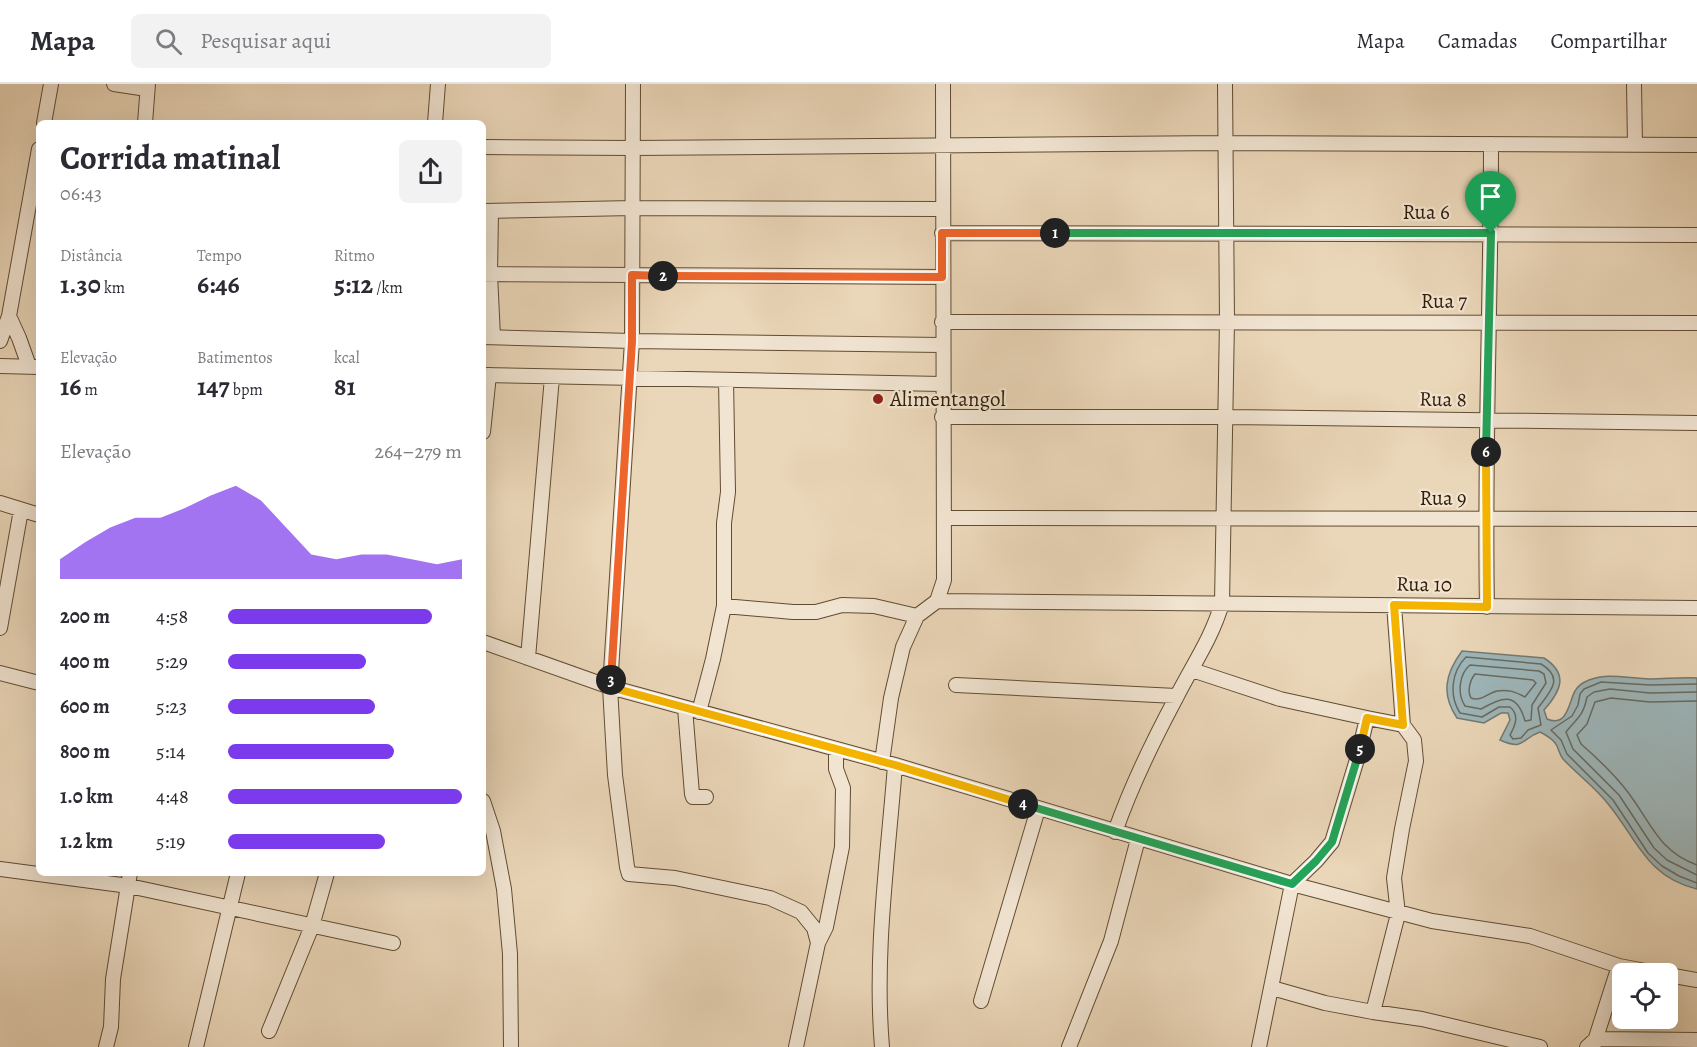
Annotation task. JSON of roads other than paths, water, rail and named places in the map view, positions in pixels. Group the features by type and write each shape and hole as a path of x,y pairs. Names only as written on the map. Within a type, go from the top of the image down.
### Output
{"street":[{"path":"45,120 51,84"},
{"path":"114,84 147,86 145,120"},
{"path":"435,120 438,84"},
{"path":"633,84 632,341 610,687 615,776 629,874 675,878 770,898 801,912 814,928 818,943"},
{"path":"882,1047 879,1014 889,763 887,718 903,647 916,616 937,601 944,580 943,84"},
{"path":"1115,832 1127,798 1176,696 1215,626 1222,603 1227,321 1225,84"},
{"path":"1634,84 1635,145"},
{"path":"486,147 632,148 1226,142 1697,145"},
{"path":"1487,607 1485,519 1491,144"},
{"path":"0,341 9,316 36,166"},
{"path":"942,209 633,208 487,211 488,337 942,345"},
{"name":"Rua 6","path":"942,233 1697,234"},
{"path":"487,274 942,277"},
{"path":"0,366 34,366 9,316"},
{"name":"Rua 7","path":"942,322 1697,323"},
{"path":"486,375 942,384"},
{"path":"528,658 552,377"},
{"path":"699,712 713,659 723,606 724,523 728,492 726,381"},
{"name":"Rua 8","path":"942,417 1224,417 1697,423"},
{"path":"0,503 36,514"},
{"path":"0,628 21,510"},
{"name":"Rua 9","path":"944,518 1697,519"},
{"name":"Rua 10","path":"937,601 1697,609"},
{"path":"723,606 793,612 816,612 842,605 863,606 916,616"},
{"path":"1373,1012 1398,914 1394,878 1416,761 1414,740 1403,725 1394,605"},
{"path":"486,643 610,687 889,763 1292,884 1398,914 1441,923 1530,936 1612,964"},
{"path":"1192,670 1280,699 1403,725"},
{"path":"0,673 36,682"},
{"path":"956,684 1176,696"},
{"path":"686,708 692,794 693,797 706,798"},
{"path":"1259,1047 1292,884 1332,842 1367,718"},
{"path":"796,1047 818,943 826,927 842,847 843,788 836,769 836,749"},
{"path":"981,1001 1038,809"},
{"path":"486,810 493,831 504,889 510,954 511,1047"},
{"path":"1070,1047 1111,941 1138,839"},
{"path":"0,869 36,872"},
{"path":"91,876 130,879 229,907 393,943"},
{"path":"196,1047 237,876"},
{"path":"269,1031 312,926 326,876"},
{"path":"105,1047 111,1027 113,979 130,879"},
{"path":"1678,977 1697,980"},
{"path":"1612,986 1592,1044 1697,1040"},
{"path":"1272,988 1325,1003 1422,1019 1540,1047"}],"water":[{"path":"1462,651 1544,658 1552,664 1557,670 1560,683 1555,696 1544,710 1547,719 1554,721 1564,717 1578,687 1597,678 1612,676 1650,679 1697,678 1697,889 1666,876 1655,867 1609,805 1563,759 1556,744 1550,738 1540,732 1518,744 1500,740 1510,720 1508,713 1501,713 1484,723 1457,718 1449,701 1447,684 1456,659"}],"place":[{"name":"Alimentangol","path":"878,399"}]}
